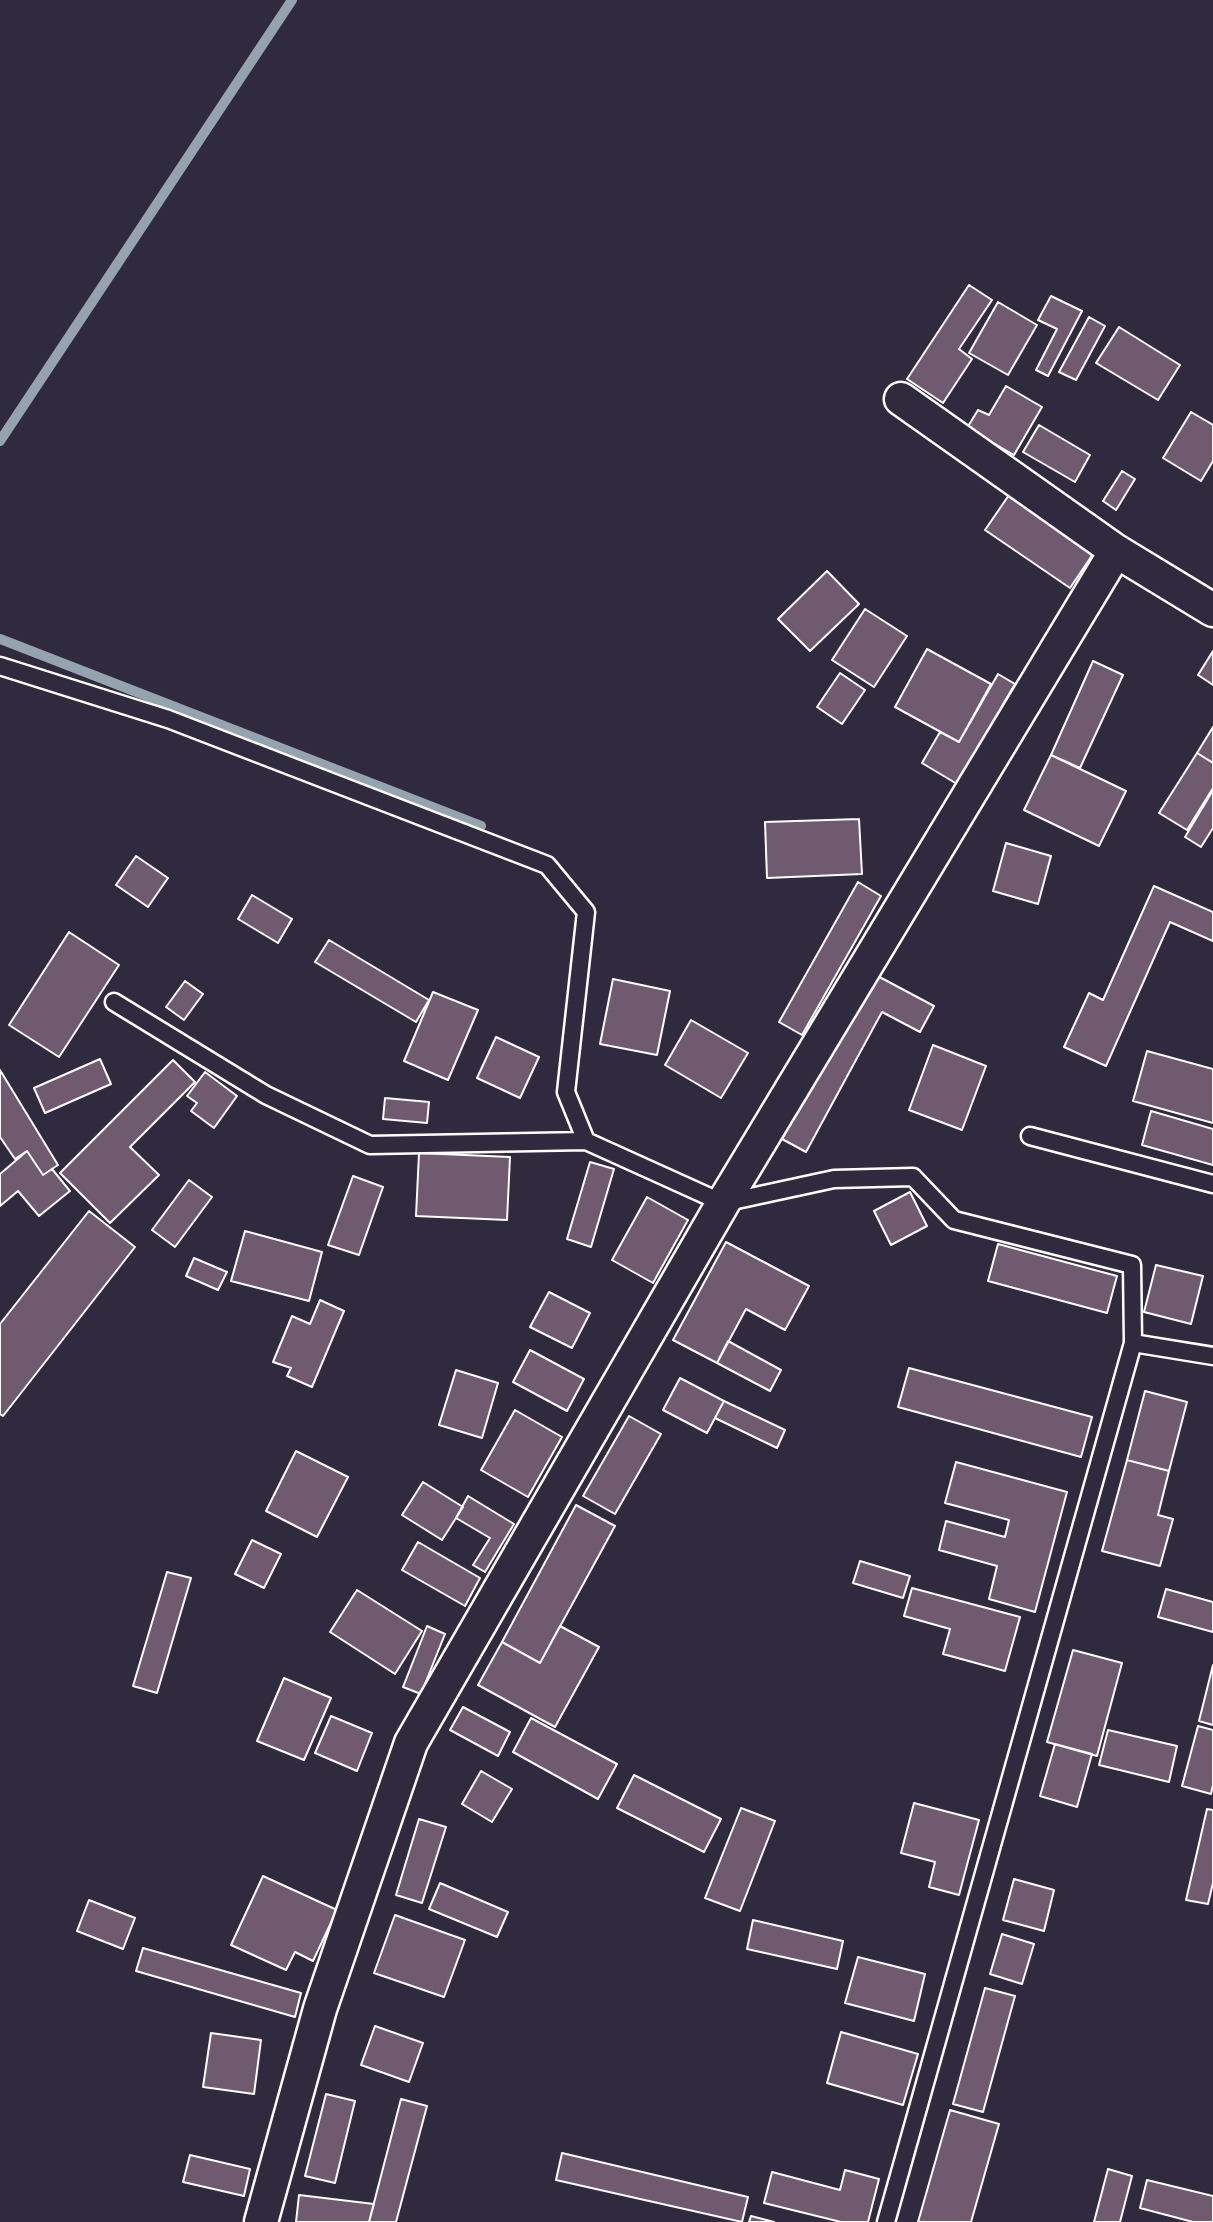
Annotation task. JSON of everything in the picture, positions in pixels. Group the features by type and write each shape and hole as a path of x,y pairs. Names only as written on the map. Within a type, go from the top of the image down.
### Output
{"street":[{"path":"901,399 1116,551 1213,610"},
{"path":"261,2222 320,2009 411,1742 723,1203 1116,551"}],"lane":[{"path":"0,666 168,719 547,865 586,912 565,1092 586,1141"},
{"path":"114,1002 266,1095 370,1145 586,1141 723,1203 834,1179 913,1177 954,1220 1132,1265 1133,1343 886,2222"},
{"path":"1030,1136 1213,1184"},
{"path":"1133,1343 1213,1356"}],"building":[{"path":"969,285 992,300 959,349 972,359 943,403 907,379"},
{"path":"1051,296 1082,311 1048,376 1036,370 1057,329 1038,320"},
{"path":"998,302 1037,325 1008,375 969,353"},
{"path":"1089,317 1105,326 1076,380 1059,372"},
{"path":"1119,327 1180,365 1158,400 1096,363"},
{"path":"1006,386 1042,407 1014,455 967,428 978,410 989,415"},
{"path":"1191,412 1213,425 1213,461 1201,481 1163,458"},
{"path":"1039,425 1090,455 1075,482 1023,452"},
{"path":"1122,471 1135,479 1116,510 1103,501"},
{"path":"1009,495 1093,554 1070,588 985,530"},
{"path":"827,571 859,604 810,651 778,619"},
{"path":"865,609 907,636 874,687 832,660"},
{"path":"927,649 991,684 959,742 895,707"},
{"path":"1213,651 1213,685 1198,675"},
{"path":"1093,661 1123,675 1080,768 1051,755"},
{"path":"840,673 865,690 842,724 817,707"},
{"path":"998,674 1015,684 957,784 922,763 940,732 959,742"},
{"path":"1213,727 1213,763 1197,753"},
{"path":"1197,753 1213,763 1213,788 1187,830 1159,813"},
{"path":"1051,755 1126,791 1099,846 1024,810"},
{"path":"1213,790 1213,828 1201,847 1185,837"},
{"path":"859,819 862,874 767,878 765,822"},
{"path":"1006,843 1051,856 1038,904 993,891"},
{"path":"136,856 168,878 148,907 116,885"},
{"path":"858,882 881,896 802,1035 779,1022"},
{"path":"1154,886 1213,912 1213,941 1170,922 1106,1066 1064,1047 1089,993 1103,1000"},
{"path":"252,895 292,919 278,943 238,919"},
{"path":"69,932 119,965 59,1057 9,1025"},
{"path":"329,940 429,1000 416,1022 315,962"},
{"path":"872,973 934,1006 920,1032 882,1012 806,1152 782,1139"},
{"path":"613,979 670,991 657,1055 600,1044"},
{"path":"185,981 203,994 184,1020 166,1007"},
{"path":"433,992 478,1010 448,1080 404,1061"},
{"path":"691,1020 748,1053 721,1098 665,1065"},
{"path":"496,1037 539,1057 520,1098 477,1078"},
{"path":"933,1045 986,1066 962,1130 909,1110"},
{"path":"1147,1051 1213,1069 1213,1123 1133,1101"},
{"path":"100,1059 111,1084 45,1113 34,1088"},
{"path":"173,1060 195,1082 130,1147 159,1175 110,1223 60,1173"},
{"path":"0,1070 58,1165 43,1175 27,1151 15,1159 0,1137"},
{"path":"205,1072 237,1096 214,1128 191,1111 197,1103 187,1096"},
{"path":"385,1098 429,1102 427,1123 383,1119"},
{"path":"1151,1111 1213,1129 1213,1165 1142,1145"},
{"path":"27,1151 43,1175 52,1169 70,1191 39,1216 18,1191 0,1206 0,1174"},
{"path":"419,1153 510,1157 507,1220 416,1216"},
{"path":"590,1162 614,1169 591,1247 567,1239"},
{"path":"353,1176 383,1187 359,1255 328,1245"},
{"path":"189,1180 212,1197 175,1247 152,1230"},
{"path":"910,1192 927,1226 891,1245 874,1211"},
{"path":"647,1197 688,1220 653,1283 612,1260"},
{"path":"89,1211 135,1247 3,1416 0,1414 0,1324"},
{"path":"245,1231 322,1252 309,1301 231,1281"},
{"path":"726,1242 809,1286 785,1330 746,1309 717,1363 673,1340"},
{"path":"998,1244 1117,1276 1107,1313 988,1281"},
{"path":"194,1258 227,1272 218,1290 186,1276"},
{"path":"1156,1265 1203,1276 1191,1324 1144,1312"},
{"path":"549,1292 590,1313 572,1348 530,1327"},
{"path":"320,1300 344,1311 312,1387 287,1376 291,1368 273,1362 292,1316 310,1324"},
{"path":"728,1341 781,1370 770,1391 717,1363"},
{"path":"530,1350 584,1379 567,1411 513,1382"},
{"path":"909,1368 1092,1417 1081,1457 898,1407"},
{"path":"456,1370 498,1383 482,1438 439,1425"},
{"path":"680,1378 724,1401 707,1433 663,1410"},
{"path":"1145,1391 1187,1402 1169,1471 1127,1460"},
{"path":"724,1401 785,1430 777,1448 715,1418"},
{"path":"515,1410 562,1437 528,1497 481,1470"},
{"path":"629,1416 661,1434 615,1514 583,1496"},
{"path":"296,1451 348,1477 317,1537 266,1511"},
{"path":"1127,1460 1169,1471 1158,1515 1173,1519 1160,1566 1102,1551"},
{"path":"956,1462 1067,1492 1035,1612 989,1599 997,1566 939,1550 946,1521 1005,1537 1009,1520 945,1503"},
{"path":"423,1482 463,1507 442,1540 402,1515"},
{"path":"468,1496 514,1524 485,1572 473,1565 490,1538 456,1518"},
{"path":"576,1505 615,1526 540,1663 502,1642"},
{"path":"252,1540 281,1554 264,1588 235,1574"},
{"path":"418,1542 480,1578 465,1606 402,1570"},
{"path":"860,1561 910,1576 903,1598 853,1583"},
{"path":"167,1572 191,1578 157,1693 133,1686"},
{"path":"912,1588 1020,1617 1005,1671 943,1654 950,1629 904,1616"},
{"path":"1166,1589 1213,1602 1213,1632 1158,1617"},
{"path":"357,1590 422,1631 395,1674 330,1632"},
{"path":"427,1626 445,1634 421,1694 403,1687"},
{"path":"560,1626 599,1647 555,1727 478,1685 502,1642 540,1663"},
{"path":"1073,1650 1122,1663 1097,1756 1047,1742"},
{"path":"1213,1665 1213,1725 1199,1721"},
{"path":"284,1678 331,1698 304,1760 257,1741"},
{"path":"463,1707 510,1732 498,1756 450,1730"},
{"path":"331,1716 372,1733 357,1771 315,1753"},
{"path":"531,1718 617,1764 598,1799 513,1752"},
{"path":"1198,1726 1213,1730 1211,1794 1182,1786"},
{"path":"1108,1730 1177,1746 1169,1782 1099,1765"},
{"path":"1055,1744 1092,1754 1077,1807 1040,1796"},
{"path":"481,1771 512,1789 492,1822 462,1804"},
{"path":"634,1775 721,1819 704,1852 617,1808"},
{"path":"914,1803 979,1820 959,1895 929,1887 935,1862 901,1853"},
{"path":"741,1808 775,1821 740,1911 705,1898"},
{"path":"1207,1809 1213,1810 1213,1883 1208,1904 1186,1900"},
{"path":"419,1819 446,1827 422,1903 396,1895"},
{"path":"263,1876 337,1910 313,1961 295,1952 286,1970 231,1945"},
{"path":"1014,1879 1054,1890 1044,1931 1003,1920"},
{"path":"440,1883 508,1912 497,1937 429,1909"},
{"path":"89,1900 135,1918 123,1949 77,1931"},
{"path":"395,1915 465,1940 444,1997 374,1973"},
{"path":"753,1920 843,1941 837,1969 747,1949"},
{"path":"1002,1934 1034,1944 1022,1984 990,1974"},
{"path":"143,1948 301,1993 295,2017 136,1971"},
{"path":"858,1957 925,1974 914,2021 845,2003"},
{"path":"985,1988 1015,1996 983,2112 953,2104"},
{"path":"375,2026 423,2043 409,2082 361,2065"},
{"path":"841,2032 918,2054 903,2105 827,2083"},
{"path":"211,2033 261,2040 254,2094 203,2087"},
{"path":"326,2094 355,2101 335,2183 305,2176"},
{"path":"401,2099 427,2106 396,2222 369,2222"},
{"path":"950,2110 999,2124 971,2222 918,2222"},
{"path":"562,2153 748,2197 742,2222 556,2180"},
{"path":"190,2155 250,2169 244,2196 183,2182"},
{"path":"1108,2169 1132,2176 1120,2222 1094,2222"},
{"path":"845,2170 879,2179 868,2222 841,2222 764,2203 772,2172 840,2190"},
{"path":"1147,2180 1213,2196 1213,2222 1193,2222 1140,2208"},
{"path":"299,2195 374,2204 369,2222 296,2222"},
{"path":"751,2216 774,2222 749,2222"}],"waterway":[{"path":"0,441 292,0"},
{"path":"0,639 481,826"}]}
